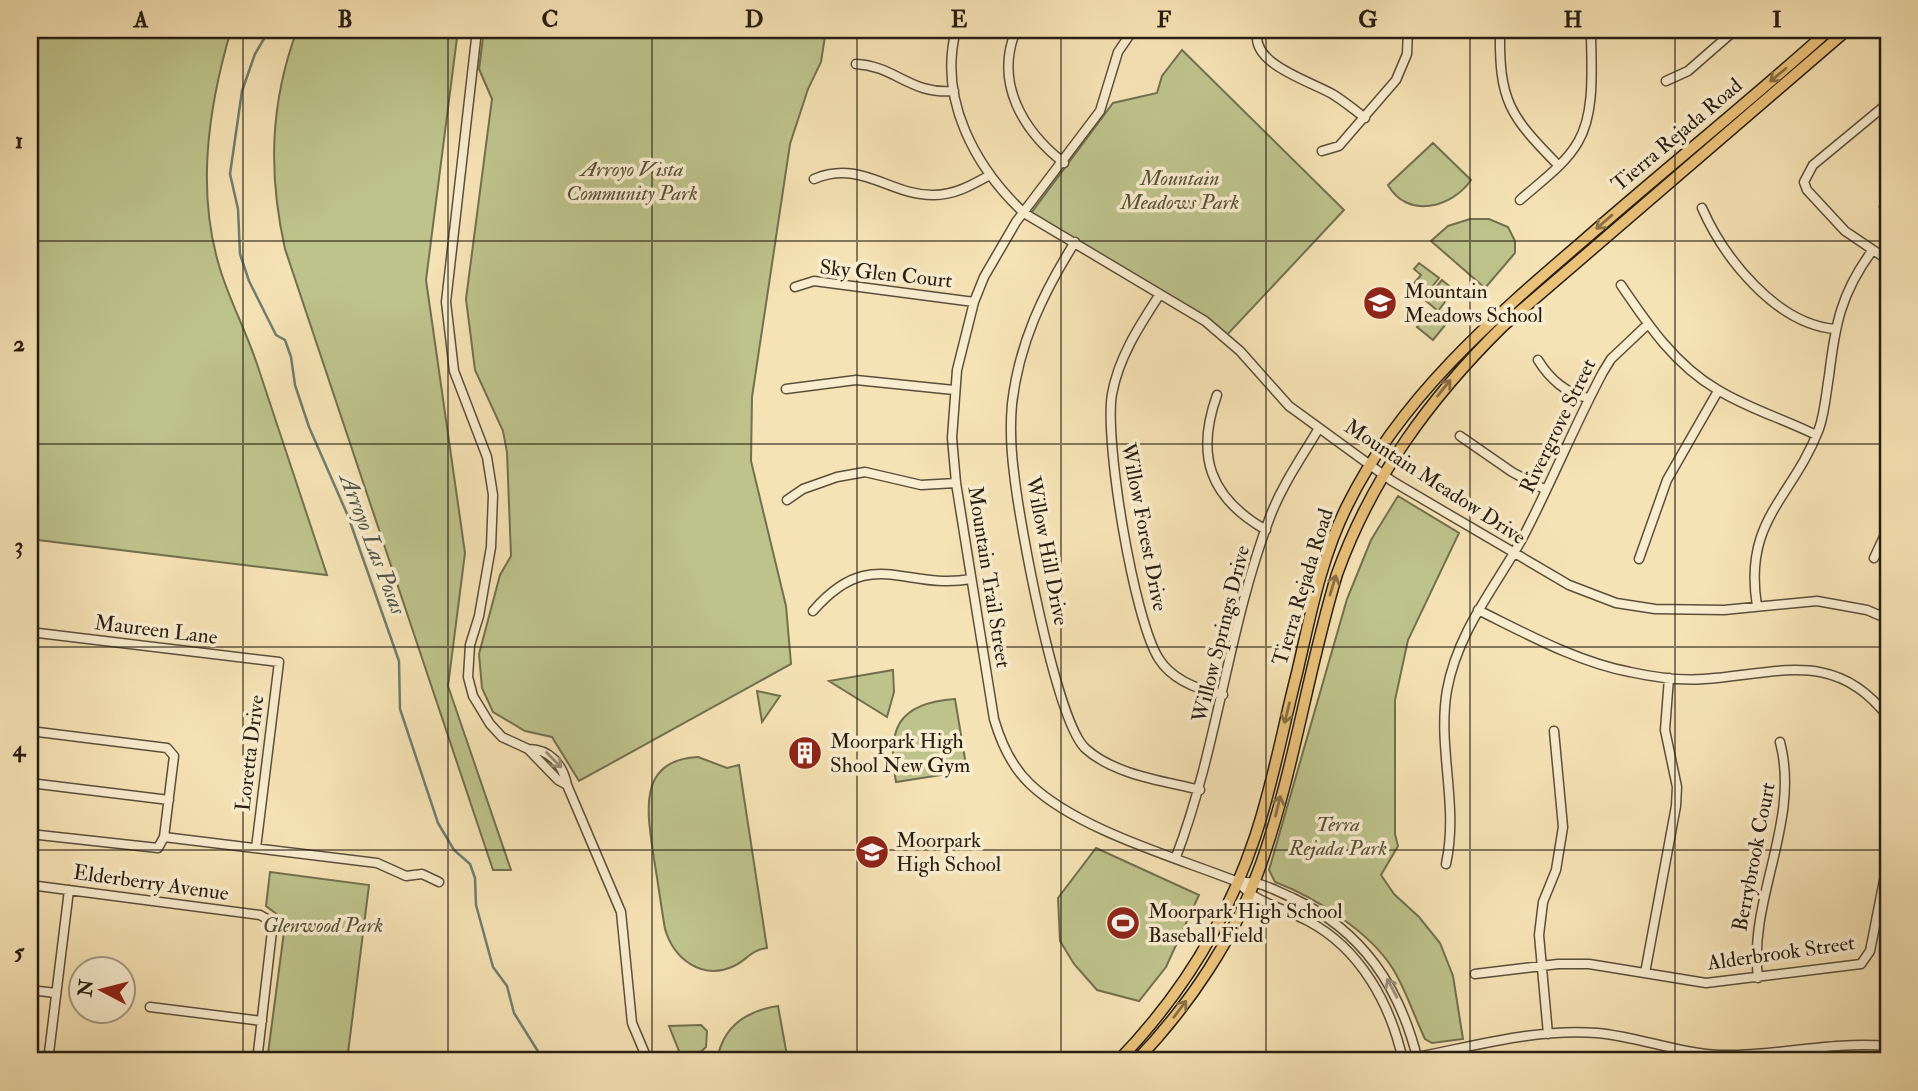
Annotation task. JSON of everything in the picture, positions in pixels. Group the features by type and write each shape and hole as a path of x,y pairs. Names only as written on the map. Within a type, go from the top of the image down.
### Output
{"main road":[{"name":"Tierra Rejada Road","path":"1118,1061 1153,1024 1184,981 1238,882 1259,825 1327,557 1346,508 1370,464 1434,379 1496,317 1829,30"},
{"name":"Tierra Rejada Road","path":"1136,1061 1197,985 1254,881 1276,815 1337,574 1350,536 1413,427 1444,387 1503,326 1847,30"}],"street":[{"path":"477,30 446,294 454,371 487,457 493,495 491,547 479,616 470,645 468,677 473,696 489,724 502,737 528,750 545,752 559,764 621,912 632,1023 648,1061"},
{"name":"Mountain Meadow Drive","path":"956,30 952,59 954,91 966,132 990,176 1024,213 1195,314 1225,337 1270,388 1383,475 1512,554 1569,585 1616,603 1684,611 1817,601 1867,610 1888,619"},
{"path":"1016,30 1009,69 1015,104 1035,139 1063,163"},
{"name":"Mountain Trail Street","path":"1133,30 1118,52 1100,111 1001,246 974,302 954,390 952,438 956,484 994,719 1016,767 1041,793 1086,822 1238,882 1254,881 1324,914 1358,941 1393,988 1418,1059"},
{"path":"1258,30 1256,44 1262,54 1335,95 1365,118"},
{"path":"1322,151 1339,146 1383,98 1403,67 1408,30"},
{"path":"1500,30 1500,69 1506,100 1516,118 1558,165"},
{"path":"1520,200 1577,144 1587,119 1591,30"},
{"path":"1666,81 1688,71 1731,31"},
{"path":"856,64 879,66 920,89 954,91"},
{"path":"1888,103 1813,165 1804,179 1807,190 1845,232 1888,260"},
{"path":"814,178 835,172 865,175 904,190 934,195 960,191 990,176"},
{"path":"1703,208 1718,243 1747,276 1790,314 1815,326 1835,329"},
{"name":"Willow Hill Drive","path":"1075,242 1034,314 1021,356 1012,405 1016,490 1050,657 1068,722 1085,749 1118,767 1200,790"},
{"path":"1756,606 1753,572 1759,538 1816,435 1825,401 1835,329 1847,289 1872,251"},
{"name":"Sky Glen Court","path":"795,287 814,281 974,302"},
{"path":"1620,285 1672,354 1718,391 1816,435"},
{"name":"Willow Forest Drive","path":"1160,293 1131,340 1116,376 1109,422 1113,469 1143,620 1153,647 1172,674 1200,689 1223,695"},
{"name":"Rivergrove Street","path":"1446,864 1452,816 1444,737 1447,691 1456,655 1478,610 1512,554 1611,359 1648,324"},
{"path":"1538,360 1555,382 1580,397 1589,398"},
{"path":"786,389 856,380 954,390"},
{"path":"1639,559 1667,480 1718,391"},
{"path":"1217,395 1207,433 1212,477 1227,502 1266,530"},
{"name":"Willow Springs Drive","path":"1176,857 1200,790 1266,530 1288,480 1319,428"},
{"path":"1460,436 1512,472 1546,489"},
{"path":"787,500 803,489 837,477 865,472 921,485 956,484"},
{"path":"1874,558 1888,528"},
{"path":"813,611 833,590 863,576 896,573 939,583 971,579"},
{"path":"1478,610 1593,662 1626,672 1703,679 1784,669 1817,670 1854,683 1888,717"},
{"name":"Maureen Lane","path":"30,632 279,662"},
{"name":"Loretta Drive","path":"256,848 279,662"},
{"path":"1645,973 1676,806 1677,787 1665,730 1669,678"},
{"path":"30,731 167,748 174,756 164,837 158,848 30,834"},
{"path":"1548,1034 1539,919 1556,870 1563,827 1554,731"},
{"name":"Berrybrook Court","path":"1758,978 1757,933 1786,785 1786,764 1780,743"},
{"path":"30,783 169,800"},
{"path":"164,837 377,863 406,876 422,874 439,882"},
{"name":"Alderbrook Street","path":"1475,974 1589,964 1689,982 1758,978 1857,965 1865,961 1870,951 1888,860"},
{"name":"Mountain Trail Street","path":"1238,882 1248,894 1315,925 1357,961 1386,1006 1403,1061"},
{"name":"Elderberry Avenue","path":"30,885 267,919 272,931 262,1021"},
{"path":"48,1061 69,890"},
{"path":"30,990 57,993"},
{"path":"149,1007 262,1021 257,1061"},
{"path":"1418,1059 1548,1034 1612,1035 1674,1049 1724,1055 1827,1044 1888,1046"},
{"path":"1672,1061 1674,1049"}],"green space":[{"path":"30,30 231,30 216,90 208,152 209,214 214,245 222,275 257,364 327,575 30,539"},
{"path":"297,30 458,30 426,280 465,553 448,686 511,870 493,870 285,249 276,193 274,138 281,84"},
{"name":"Arroyo Vista Community Park","path":"484,30 826,30 821,62 808,89 790,144 752,397 751,461 786,606 791,664 579,781 552,737 525,731 493,712 482,688 479,654 500,575 511,556 507,452 503,431 475,370 466,299 492,99 479,69"},
{"name":"Mountain Meadows Park","path":"1182,50 1344,210 1225,337 1029,216 1113,103 1157,93 1162,76"},
{"path":"1433,143 1471,180 1463,190 1441,203 1418,206 1406,202 1396,196 1388,185"},
{"path":"1470,219 1489,219 1508,227 1515,241 1515,253 1485,288 1431,241 1448,226"},
{"path":"1419,263 1439,278 1423,298 1410,288 1421,275 1414,269"},
{"path":"1442,280 1454,290 1438,311 1425,300"},
{"path":"1446,311 1450,319 1433,340 1417,327 1427,315 1433,320 1440,312"},
{"name":"Terra Rejada Park","path":"1398,496 1459,533 1408,640 1395,700 1395,834 1398,846 1381,875 1394,894 1419,917 1440,943 1453,976 1463,1039 1432,1043 1425,1039 1402,986 1383,955 1356,929 1324,906 1275,882 1269,870 1347,599 1371,540"},
{"path":"893,670 894,692 887,717 829,681"},
{"path":"757,691 780,696 762,722"},
{"path":"955,699 967,771 896,782 893,747 900,722 920,706"},
{"path":"698,757 727,768 739,765 767,948 757,951 734,966 711,971 700,969 682,958 669,940 649,825 650,793 655,779 664,768 678,760"},
{"name":"Moorpark High School Baseball Field","path":"1096,848 1199,895 1166,967 1139,1001 1097,990 1074,964 1060,941 1058,898"},
{"name":"Glenwood Park","path":"270,872 369,885 347,1061 267,1061 284,932 278,915 266,906"},
{"path":"778,1006 788,1061 717,1061 724,1039 737,1023 756,1012"},
{"path":"701,1025 707,1031 706,1047 693,1059 683,1061 669,1026"}],"waterway":[{"name":"Arroyo Las Posas","path":"269,30 255,54 242,91 230,174 238,209 240,254 249,281 276,335 285,340 291,357 295,385 309,427 348,516 399,661 400,709 438,823 454,850 470,864 475,878 476,905 493,967 507,986 514,1013 544,1061"}],"place":[{"name":"Mountain Meadows School","path":"1380,303"},
{"name":"Moorpark High Shool New Gym","path":"805,753"},
{"name":"Moorpark High School","path":"872,852"},
{"name":"Moorpark High School Baseball Field","path":"1123,923"}]}
